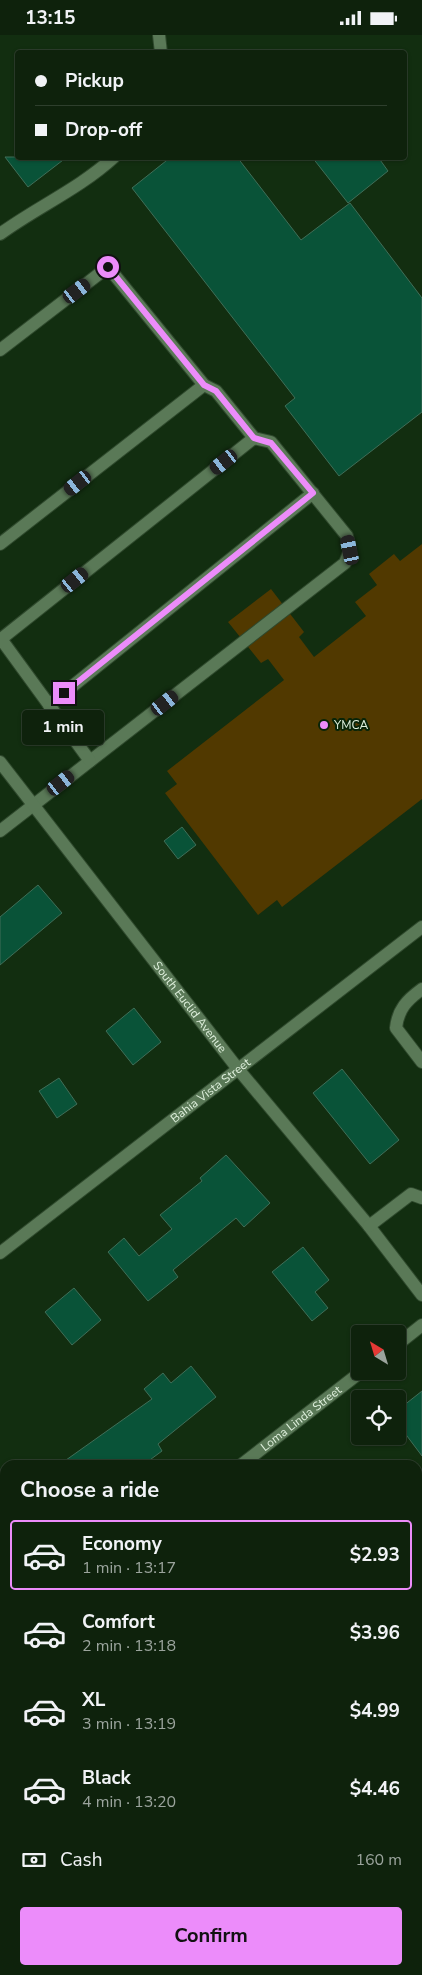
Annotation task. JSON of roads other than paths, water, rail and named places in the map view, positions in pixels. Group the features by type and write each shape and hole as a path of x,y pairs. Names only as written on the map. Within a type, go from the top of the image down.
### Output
{"street":[{"path":"159,35 161,50"},
{"path":"0,234 16,222 66,194 110,160"},
{"path":"0,350 108,267 204,385 216,391 254,438 271,443 347,536 350,550 344,563 0,831"},
{"path":"0,544 204,385"},
{"path":"90,761 1,639 254,438"},
{"path":"49,705 313,493"},
{"name":"South Euclid Avenue","path":"0,762 238,1069 369,1226 422,1295"},
{"name":"Bahia Vista Street","path":"0,1253 422,927"},
{"path":"422,989 403,1005 397,1018 396,1028 422,1062"},
{"path":"369,1226 411,1194 422,1198"},
{"path":"406,1338 422,1325"},
{"name":"Loma Linda Street","path":"247,1460 351,1380"}],"place":[{"name":"YMCA","path":"324,725"}]}
